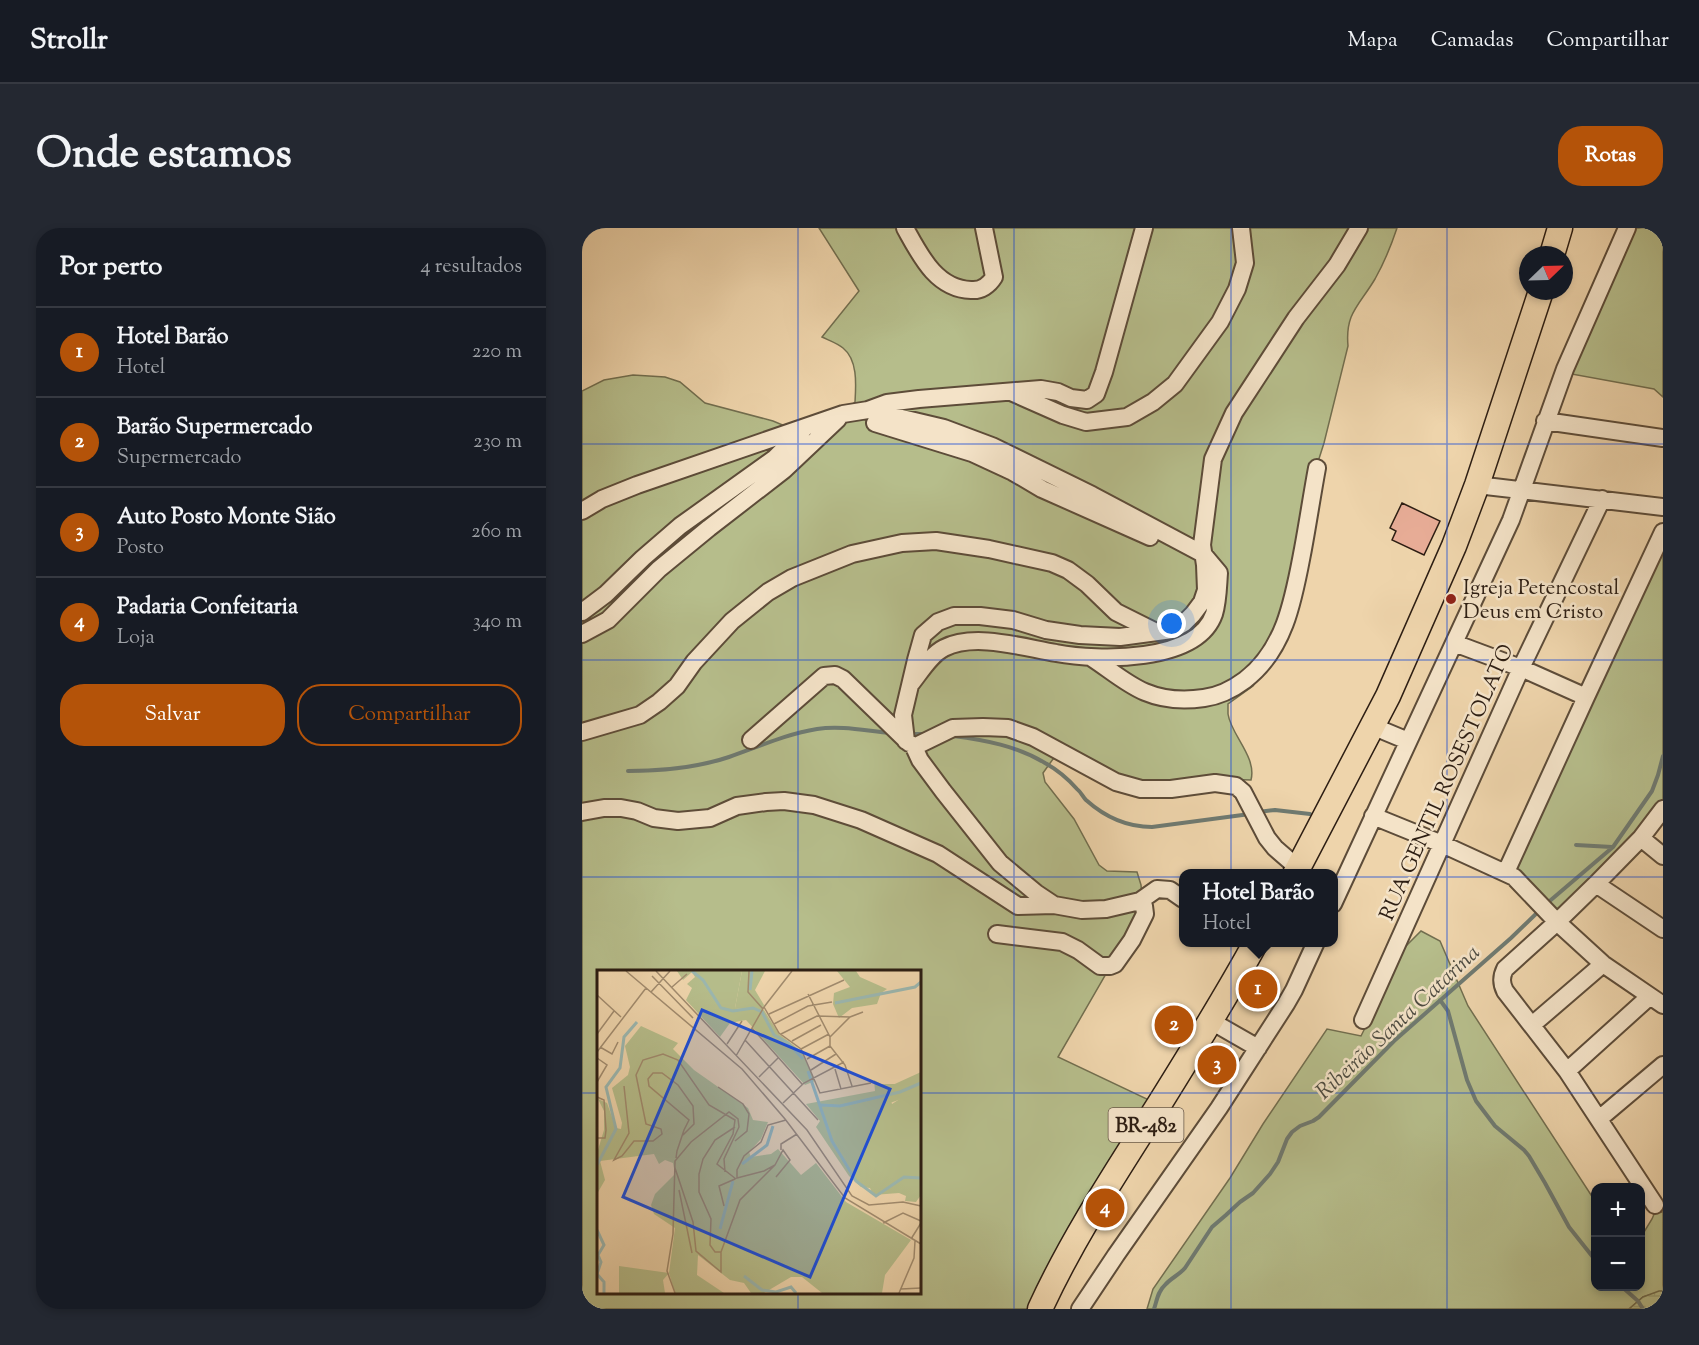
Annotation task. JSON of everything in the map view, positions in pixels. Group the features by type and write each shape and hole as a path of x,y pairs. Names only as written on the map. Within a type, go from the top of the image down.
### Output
{"highway":[{"path":"1555,246 1560,228"},
{"path":"1298,869 1372,726 1454,546 1477,485 1538,300"},
{"name":"BR-482","path":"1040,1309 1068,1251 1211,1022 1250,947"}],"street":[{"path":"905,228 921,257 940,279 958,289 975,290 989,284 994,276 984,228"},
{"path":"582,511 602,499 637,485 843,414 868,410 887,403 1041,389 1087,400 1096,394 1104,372 1144,228"},
{"path":"1010,392 1063,415 1086,422 1127,417 1153,402 1175,384 1220,322 1237,289 1245,262 1241,228"},
{"path":"910,744 903,715 923,635 938,622 954,616 980,616 1013,620 1047,630 1080,635 1120,637 1172,630 1193,614 1202,602 1206,590 1202,545 1213,459 1234,413 1296,318 1337,265 1359,228"},
{"path":"1338,893 1510,520 1565,369 1627,228"},
{"path":"868,410 944,428 992,446 1092,495 1203,554 1218,573 1214,615 1203,631 1183,644 1145,656 1118,658 1059,654 996,642 980,641 960,644 944,648 933,657 910,685"},
{"path":"843,414 972,453 1013,472 1042,489 1158,541 1193,561 1206,579"},
{"path":"582,634 608,620 659,570 784,470 843,414"},
{"path":"1545,421 1663,438"},
{"path":"582,612 606,594 680,526 775,458 806,427"},
{"path":"1091,657 1145,692 1166,698 1189,700 1212,697 1233,689 1254,673 1271,652 1287,620 1297,582 1317,468"},
{"path":"1477,485 1663,507"},
{"name":"RUA GENTIL ROSESTOLATO","path":"1363,1020 1521,668 1602,499"},
{"path":"1506,872 1663,532"},
{"path":"582,732 640,715 658,702 677,686 694,662 732,621 768,592 792,578 852,554 902,543 936,541 989,549 1052,563 1068,570 1087,584 1116,612 1156,633"},
{"path":"1454,643 1521,668 1586,697"},
{"path":"751,740 824,676 835,675 843,679 910,744 943,791 1000,863 1054,905"},
{"path":"1372,726 1408,741"},
{"path":"910,744 953,728 1008,728 1033,736 1116,782 1141,789 1171,789 1215,783 1236,786 1243,792 1267,838 1295,869"},
{"path":"582,812 621,808 654,818 678,821 710,818 737,806 766,802 784,801 814,805 861,820 928,849 1018,906 1054,905 1082,910 1106,909 1140,902 1157,889 1170,890 1179,896"},
{"path":"1655,1204 1567,1071 1505,991 1501,979 1505,969 1547,912 1596,884 1641,838 1663,809"},
{"path":"1373,816 1514,877 1547,912 1603,964 1656,1001 1567,1071"},
{"path":"1641,838 1663,856"},
{"path":"1596,884 1663,929"},
{"path":"997,934 1062,942 1100,966 1110,966 1115,964 1132,940 1145,914 1144,906 1140,902"},
{"path":"1080,1309 1090,1291 1220,1108 1294,990 1314,947"},
{"path":"1532,1025 1603,964"},
{"path":"1211,1022 1258,1048"},
{"path":"1599,1119 1663,1065"}],"green space":[{"path":"819,228 1397,228 1375,279 1351,317 1348,346 1324,443 1309,490 1275,654 1253,686 1228,704 1230,722 1250,763 1251,780 1222,779 1152,785 1060,755 1053,759 1043,773 1045,782 1074,819 1099,865 1107,871 1137,872 1142,897 1125,941 1058,1057 1149,1100 1030,1309 582,1309 582,391 604,380 633,375 665,377 680,382 705,403 773,421 804,434 838,419 855,402 854,366 848,353 822,337 859,291"},
{"path":"1631,228 1663,228 1663,397 1654,389 1566,373"},
{"path":"1663,545 1663,802 1647,827 1549,926 1510,885"},
{"path":"1421,931 1440,941 1468,1006 1591,1195 1591,1291 1645,1291 1645,1230 1655,1212 1663,1212 1663,1291 1643,1297 1629,1309 1147,1309 1153,1289 1230,1178 1263,1124 1327,1029 1361,1036 1394,958"},
{"path":"1663,1291 1663,1309 1629,1309 1643,1297"}],"building":[{"path":"1402,503 1440,521 1424,555 1392,540 1396,531 1390,528"}],"waterway":[{"path":"628,771 704,764 783,737 817,729 845,728 891,733"},
{"path":"911,734 927,734"},
{"path":"953,736 1000,745 1034,757 1062,775 1093,806 1125,823 1152,827 1250,814"},
{"name":"Ribeirão Santa Catarina","path":"1545,905 1613,847 1652,791 1663,756"},
{"path":"1258,812 1275,810 1310,814"},
{"path":"1576,845 1612,847"},
{"name":"Ribeirão Santa Catarina","path":"1154,1309 1161,1290 1185,1268 1212,1227 1253,1193 1270,1174 1292,1132 1319,1117 1394,1041 1540,910"},
{"path":"1440,1000 1448,1011 1467,1080 1476,1101 1495,1126 1529,1156 1569,1227 1591,1255"},
{"path":"1627,1291 1643,1309"}],"place":[{"name":"Igreja Petencostal Deus em Cristo","path":"1451,599"},
{"name":"Hotel Barão","path":"1258,989"},
{"name":"Barão Supermercado","path":"1174,1025"},
{"name":"Auto Posto Monte Sião","path":"1217,1065"},
{"name":"Padaria Confeitaria","path":"1105,1208"}]}
